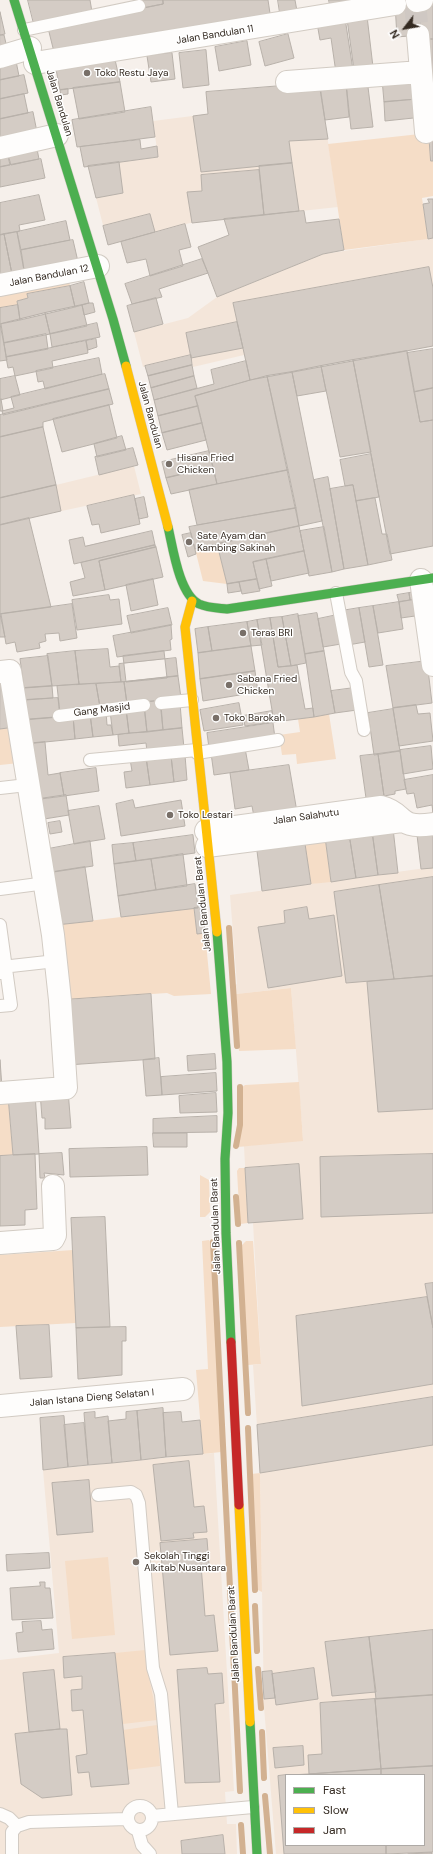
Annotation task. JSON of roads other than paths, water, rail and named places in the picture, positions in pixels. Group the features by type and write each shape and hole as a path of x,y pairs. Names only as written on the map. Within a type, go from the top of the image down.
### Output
{"street":[{"name":"Jalan Bandulan","path":"14,0 98,266 124,356 182,580 186,592 192,601"},
{"name":"Jalan Bandulan 11","path":"0,57 30,47 395,4"},
{"path":"418,35 426,132"},
{"path":"287,82 421,72"},
{"path":"0,148 57,135"},
{"name":"Jalan Bandulan 12","path":"0,285 98,266"},
{"path":"192,601 212,608 227,609 427,579 433,665"},
{"name":"Jalan Bandulan Barat","path":"192,601 186,618 185,627 217,932 227,1062 228,1113 225,1159 226,1233 253,1807 257,1854"},
{"path":"0,1093 66,1088 56,961 36,820 27,785 20,695 5,671"},
{"name":"Jalan Salahutu","path":"207,839 257,832 402,821 408,825 419,827 433,824"},
{"path":"0,1243 53,1239 55,1235 53,1186"},
{"name":"Jalan Istana Dieng Selatan I","path":"0,1406 183,1389"}],"lane":[{"path":"30,47 139,6"},
{"path":"336,593 351,672 356,681 364,730"},
{"path":"161,703 192,700"},
{"name":"Gang Masjid","path":"59,716 144,705"},
{"path":"90,760 197,751 278,740"},
{"path":"0,788 27,785"},
{"path":"0,889 46,883"},
{"path":"0,925 3,972 11,1005 0,1006"},
{"path":"3,972 11,966 56,961"},
{"path":"98,1495 131,1492 136,1495 139,1503 153,1668 161,1694 172,1814"},
{"path":"138,1806 146,1807 152,1816 149,1827 138,1831 132,1828 127,1819 129,1812 138,1806"},
{"path":"152,1816 253,1807"},
{"path":"0,1814 9,1818 17,1826"},
{"path":"12,1854 12,1832 17,1826 29,1822 127,1819"},
{"path":"138,1831 142,1845 150,1854"}],"waterway":[{"path":"229,928 237,1046"},
{"path":"236,1146 240,1125 240,1087"},
{"path":"236,1197 238,1224"},
{"path":"213,1242 240,1791"},
{"path":"239,1243 248,1413"},
{"path":"248,1428 255,1590"},
{"path":"255,1606 257,1651"},
{"path":"258,1669 261,1708"},
{"path":"262,1732 264,1778"},
{"path":"265,1796 270,1854"},
{"path":"241,1825 243,1854"}],"tunnel":[{"path":"415,1 418,35"}],"place":[{"name":"Toko Restu Jaya","path":"87,73"},
{"name":"Hisana Fried Chicken","path":"169,464"},
{"name":"Sate Ayam dan Kambing Sakinah","path":"189,542"},
{"name":"Teras BRI","path":"243,633"},
{"name":"Sabana Fried Chicken","path":"229,685"},
{"name":"Toko Barokah","path":"216,718"},
{"name":"Toko Lestari","path":"170,815"},
{"name":"Sekolah Tinggi Alkitab Nusantara","path":"136,1562"}]}
